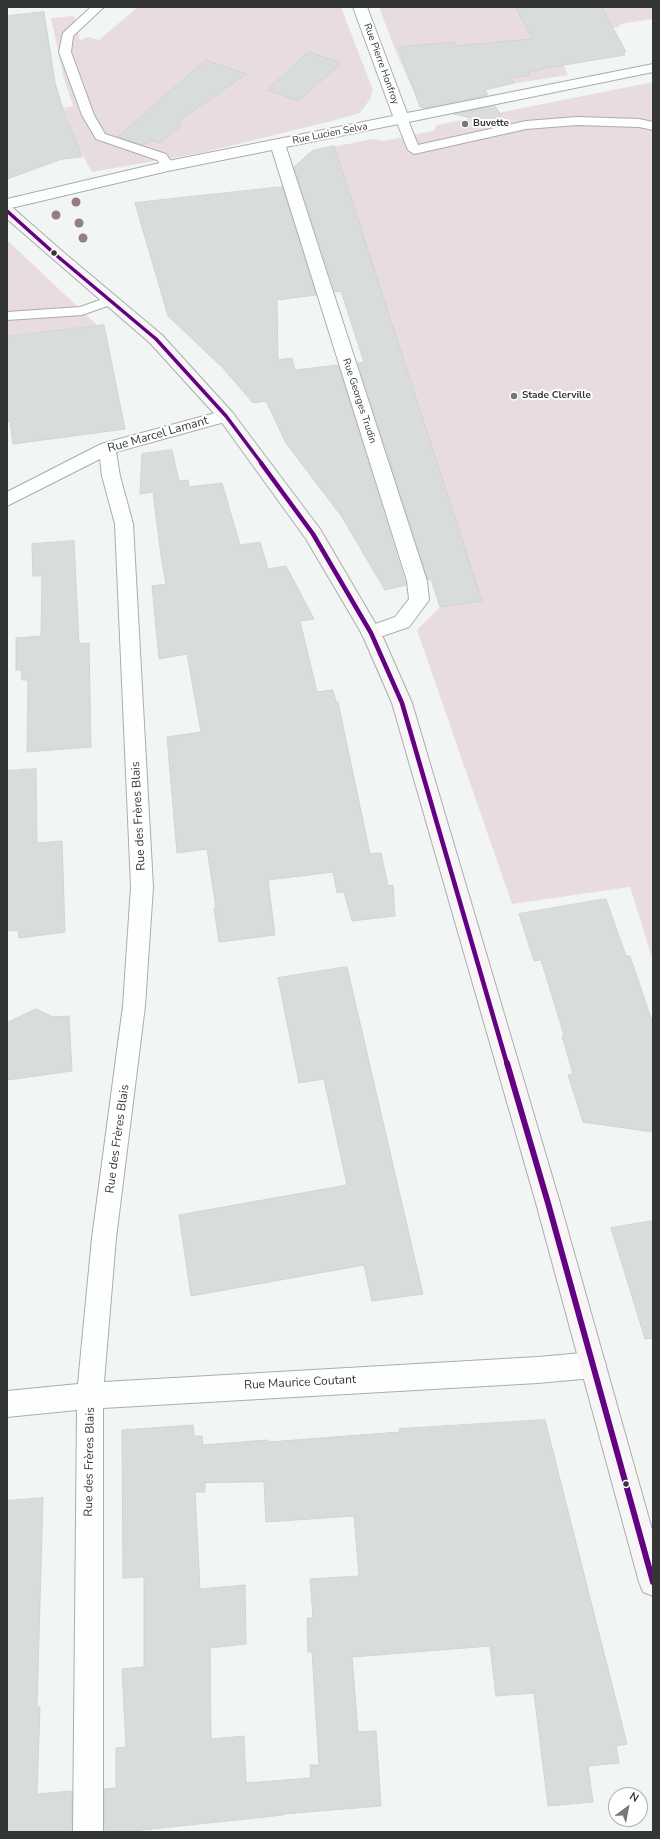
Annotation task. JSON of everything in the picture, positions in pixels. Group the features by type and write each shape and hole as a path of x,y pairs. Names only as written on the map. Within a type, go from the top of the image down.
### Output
{"main road":[{"path":"7,211 56,255 156,339 206,392 226,416 313,534 371,632 402,703 593,1365 653,1582"}],"street":[{"name":"Rue Pierre Honfroy","path":"360,7 402,120"},
{"name":"Rue Lucien Selva","path":"7,204 168,166 402,120 653,68"},
{"name":"Rue Georges Trudin","path":"278,145 417,581 419,600 402,622 371,632"},
{"name":"Rue Marcel Lamant","path":"7,500 107,448 226,416"},
{"name":"Rue des Frères Blais","path":"88,1832 90,1397 104,1238 134,1006 142,887 124,524 111,476 107,448"},
{"name":"Rue Maurice Coutant","path":"7,1404 122,1393 530,1370 593,1365"}],"lane":[{"path":"98,7 66,35 66,52 88,115 100,136 162,157 168,166"},
{"path":"402,120 414,150 526,125 577,121 639,123 653,126"},
{"path":"7,316 82,311 111,300"}],"shaded area":[{"path":"138,7 341,7 373,90 370,99 360,113 332,121 201,153 92,172 78,147 64,108 73,106 64,79 51,18 74,16 80,40 88,37 99,40"},
{"path":"379,7 653,7 653,19 620,24 619,27 551,37 568,75 429,97 415,94 396,52"},
{"name":"Stade Clerville","path":"653,82 653,961 630,887 512,904 417,630 440,607 301,161 312,151 373,139 383,141 433,131 437,125"},
{"path":"7,240 98,326 7,337"}],"building":[{"path":"516,7 602,7 626,52 623,52 625,55 528,72 530,75 511,78 514,83 485,90 488,95 425,108 420,107 398,47 454,42 455,46 532,39"},
{"path":"44,12 55,83 61,103 82,157 62,159 7,179 7,16"},
{"path":"309,52 341,63 299,101 267,90"},
{"path":"206,60 246,74 177,122 182,125 160,143 151,140 143,145 118,137"},
{"path":"495,106 507,124 501,125 454,114"},
{"path":"334,146 482,601 440,607 431,579 428,580 358,363 364,362 341,291 335,292 294,167 312,151"},
{"path":"282,187 316,295 277,300 278,360 292,358 295,370 338,365 406,585 385,590 342,517 286,443 266,401 253,403 223,368 168,316 135,203"},
{"path":"104,325 125,429 13,444 10,422 7,422 7,337"},
{"path":"172,450 179,481 188,480 189,487 222,483 240,545 260,542 268,569 286,566 314,619 300,621 317,692 333,690 336,702 338,702 370,854 381,853 388,886 393,885 395,916 352,921 344,892 337,893 333,872 268,880 275,935 219,942 214,908 216,908 207,849 177,853 167,737 201,732 187,654 159,659 152,586 166,584 153,492 140,494 142,454"},
{"path":"74,541 79,644 89,643 91,747 27,752 28,680 22,680 21,670 16,670 16,638 41,636 42,576 33,576 32,544"},
{"path":"36,769 37,843 62,841 65,932 19,938 18,930 7,931 7,771"},
{"path":"606,899 626,956 630,956 653,1024 653,1132 583,1122 568,1075 573,1074 562,1036 564,1035 541,960 534,961 519,914"},
{"path":"347,967 423,1294 372,1301 364,1265 191,1296 179,1215 347,1185 324,1079 299,1083 278,978"},
{"path":"36,1009 53,1017 69,1016 72,1071 7,1080 7,1023"},
{"path":"653,1221 653,1338 645,1339 611,1228"},
{"path":"545,1420 627,1744 616,1746 619,1763 588,1766 593,1802 548,1806 534,1693 496,1696 490,1646 352,1657 358,1732 376,1731 381,1806 283,1814 124,1832 104,1832 104,1789 116,1788 116,1748 126,1747 122,1669 144,1667 144,1577 123,1578 122,1430 193,1425 194,1436 202,1436 203,1445 268,1440 269,1442 400,1432 399,1429","holes":["264,1482 266,1522 354,1516 359,1576 310,1579 313,1618 307,1618 308,1652 312,1652 319,1765 310,1765 311,1778 246,1783 244,1736 211,1739 210,1648 246,1644 245,1585 200,1589 195,1492 205,1492 205,1483"]},
{"path":"43,1498 37,1707 40,1707 37,1794 72,1791 72,1832 7,1832 7,1501"}],"transit line":[{"path":"7,211 56,255 156,339 226,416 313,534 371,633 402,703 548,1203 653,1582"}],"place":[{"name":"Buvette","path":"465,124"},
{"name":"Stade Clerville","path":"514,396"}]}
